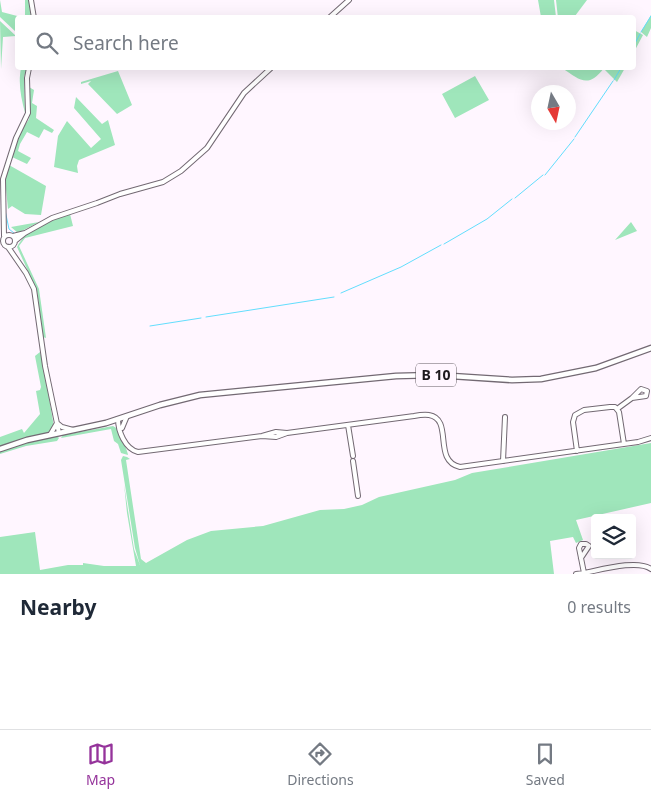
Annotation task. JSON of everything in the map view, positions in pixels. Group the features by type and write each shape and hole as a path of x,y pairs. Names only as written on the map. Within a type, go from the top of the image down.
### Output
{"main road":[{"name":"B 10","path":"0,449 50,435 106,423 168,402 200,395 379,377 426,375 512,380 553,377 603,366 651,348"}],"street":[{"path":"31,0 34,15"},
{"path":"332,15 349,0"},
{"path":"19,261 4,246 2,239 5,225 3,179 16,138 28,113 29,70"},
{"path":"4,246 14,244 25,233 52,218 128,191 163,182 181,172 207,148 244,93 269,70"},
{"path":"5,225 11,235 19,261 35,292 45,366 59,433"},
{"path":"2,239 11,235 25,233"},
{"path":"617,409 632,398"},
{"path":"577,451 573,422 576,414 584,410 610,407 617,409"},
{"path":"617,409 620,416 624,444"},
{"path":"118,419 127,446 138,452 262,436 276,432 287,433 431,415 437,418 441,424 445,454 454,465 466,467 638,442 651,438"},
{"path":"120,427 128,416"},
{"path":"503,461 505,417"},
{"path":"57,423 62,427 73,430"},
{"path":"50,435 57,423"},
{"path":"106,423 120,427"},
{"path":"348,425 358,496"},
{"path":"581,558 584,573"},
{"path":"576,574 632,565 646,566 651,569"}],"green space":[{"path":"0,0 2,12 15,15 15,31 0,17"},
{"path":"25,0 29,0 31,15 25,15"},
{"path":"538,0 554,0 556,15 541,15"},
{"path":"556,0 587,0 576,15 558,15"},
{"path":"651,15 651,28 647,37 641,32"},
{"path":"0,21 15,35 3,37 1,69"},
{"path":"636,31 643,35 636,48"},
{"path":"21,70 26,70 24,77 25,113 20,90"},
{"path":"565,70 602,70 593,79 579,79"},
{"path":"605,70 624,70 617,82"},
{"path":"118,71 132,105 117,114 88,84 91,81 81,84 81,82"},
{"path":"475,76 489,100 455,118 442,94"},
{"path":"29,87 34,90 32,103 37,106 36,118 54,130 52,133 44,129 39,138 27,132 18,151 31,158 27,164 12,157 18,136 29,119"},
{"path":"76,97 102,124 108,120 115,145 79,160 77,166 78,173 54,167 58,136 67,121 91,148 101,139 74,108"},
{"path":"9,165 46,186 41,215 25,214 12,206 8,209 6,189 4,187"},
{"path":"70,214 73,226 25,238 19,246 39,289 46,338 43,337 37,291 17,247 26,235 33,230 47,222"},
{"path":"39,222 18,233 11,227"},
{"path":"631,222 637,231 615,240"},
{"path":"40,352 54,427 47,433 0,447 0,437 22,429 24,433 40,414 36,391 40,390 41,387 35,356"},
{"path":"113,426 118,429 128,455 121,453 118,444 114,441 111,429 61,438 63,435"},
{"path":"57,436 59,438 57,441 26,446 0,454 0,452 25,443"},
{"path":"651,443 651,503 602,514 591,514 591,517 576,520 583,540 576,543 573,537 550,541 554,574 0,574 0,537 35,532 40,570 68,565 83,565 83,563 104,566 136,566 124,484 134,549 140,565 135,548 121,460 123,456 130,459 126,460 141,559 146,563 187,540 211,531 263,526 320,510 344,509 362,505 379,497 455,480 472,473"}],"waterway":[{"path":"641,32 651,16"},
{"path":"636,41 640,34"},
{"path":"614,80 620,70"},
{"path":"575,137 613,81"},
{"path":"545,175 574,139"},
{"path":"515,198 543,175"},
{"path":"444,244 487,219 512,199"},
{"path":"5,210 9,229 14,233"},
{"path":"341,293 401,267 441,245"},
{"path":"206,317 334,297"},
{"path":"150,326 201,318"}]}
